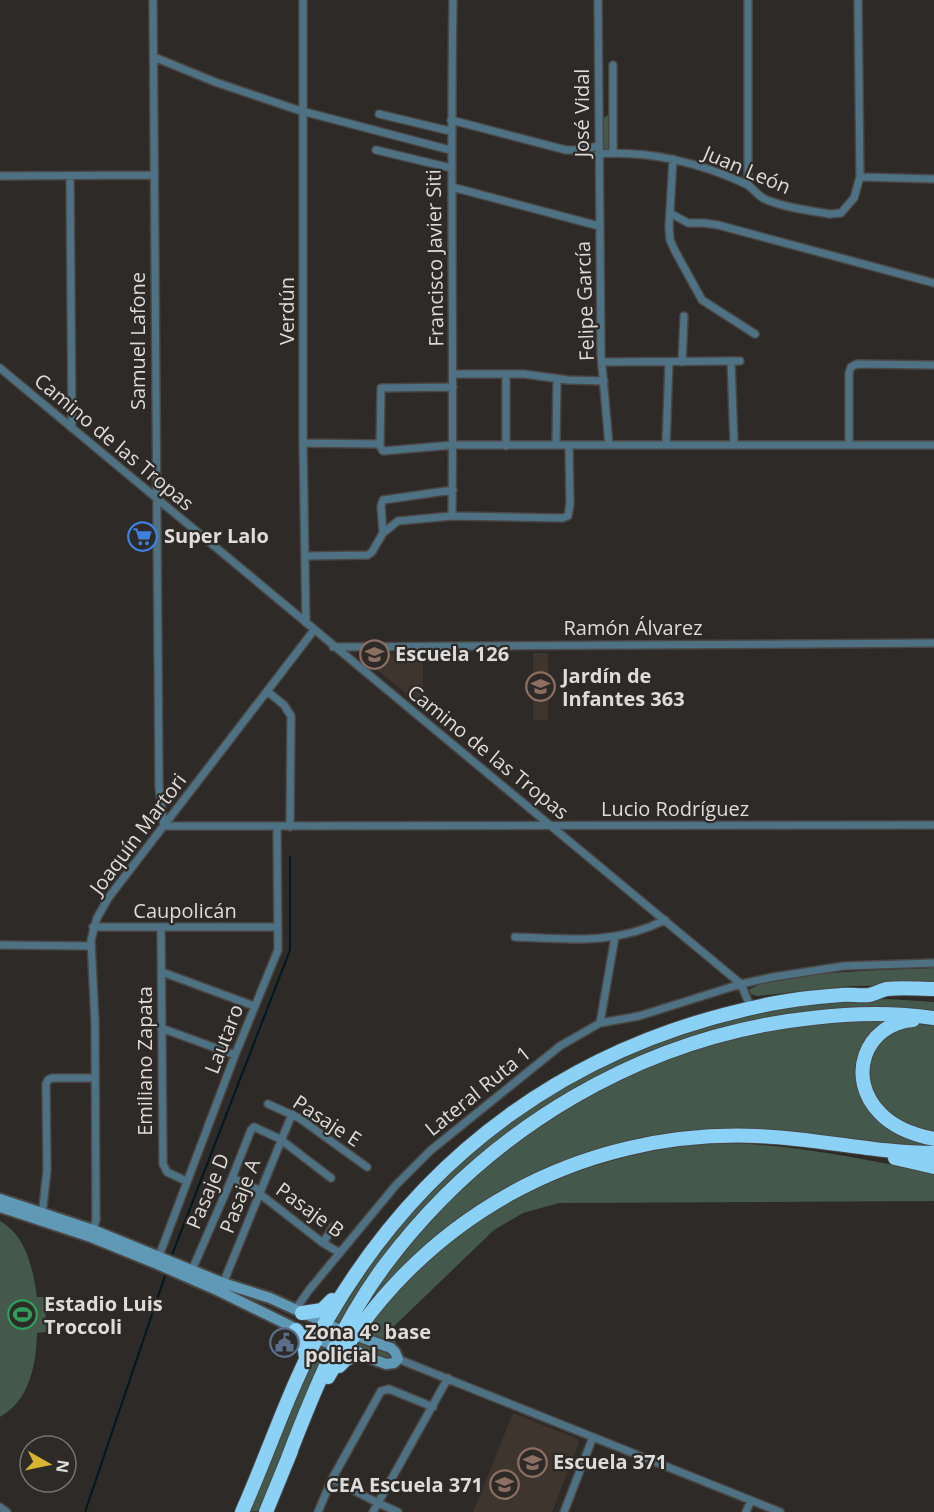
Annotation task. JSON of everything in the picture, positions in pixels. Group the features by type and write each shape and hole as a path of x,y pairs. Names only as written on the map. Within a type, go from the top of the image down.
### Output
{"highway":[{"path":"870,995 887,989 934,989"},
{"path":"243,1512 306,1359 345,1289 373,1247 401,1213 438,1174 481,1136 524,1104 585,1067 654,1036 692,1024 751,1008 796,1000 842,995 934,997"},
{"path":"266,1512 313,1392 348,1333 361,1299 410,1233 438,1201 469,1172 531,1123 568,1099 611,1076 698,1042 772,1023 820,1017 908,1014 934,1018"},
{"path":"934,1018 897,1022 883,1030 867,1050 862,1072 866,1090 878,1112 900,1127 917,1135 934,1139"},
{"path":"348,1333 369,1313 398,1279 449,1234 519,1189 579,1162 652,1143 726,1136 778,1138 864,1149 934,1153"},
{"path":"864,1149 878,1155 934,1167"},
{"path":"298,1311 322,1310 336,1294 345,1289"},
{"path":"296,1330 306,1346 306,1359"},
{"path":"288,1458 332,1370 339,1348"},
{"path":"332,1370 346,1359 358,1354"}],"street":[{"name":"Samuel Lafone","path":"153,0 159,787 164,826"},
{"name":"Verdún","path":"303,0 305,112 303,443 306,623"},
{"name":"Francisco Javier Siti","path":"452,516 450,131 453,0"},
{"name":"José Vidal","path":"598,0 599,226"},
{"path":"748,0 748,184"},
{"path":"858,0 860,177 934,178"},
{"path":"154,57 214,82 305,112 450,150"},
{"name":"José Vidal","path":"613,65 613,153"},
{"path":"379,114 450,131"},
{"name":"Juan León","path":"451,120 566,150 598,150 673,159 708,168 748,184 766,200 835,215 841,213 851,203 860,177"},
{"path":"376,150 451,168"},
{"path":"673,159 670,240 702,300 755,334"},
{"path":"0,176 154,175"},
{"path":"70,177 72,428"},
{"name":"Felipe García","path":"452,188 599,226 601,355 609,445"},
{"path":"670,213 688,223 718,225 934,283"},
{"path":"682,362 684,316"},
{"path":"731,361 734,444"},
{"path":"603,362 740,362"},
{"path":"666,445 669,362"},
{"path":"849,445 849,373 851,367 857,364 934,365"},
{"name":"Camino de las Tropas","path":"0,368 741,984 751,1008"},
{"path":"453,374 524,374 557,379 604,381"},
{"path":"506,375 506,446"},
{"path":"556,445 557,379"},
{"path":"382,447 381,387 453,387"},
{"path":"303,443 382,447 734,444 934,446"},
{"path":"305,556 368,555 396,521 452,516 562,518 568,516 570,504 569,446"},
{"path":"384,533 381,506 383,500 453,490"},
{"name":"Joaquín Martori","path":"92,1233 96,1220 91,946 93,927 109,897 314,630"},
{"name":"Ramón Álvarez","path":"333,647 934,643"},
{"path":"267,691 284,705 291,716 290,827"},
{"name":"Lucio Rodríguez","path":"164,826 934,825"},
{"name":"Lautaro","path":"159,1256 254,1006 278,951 277,827"},
{"path":"514,937 573,940 615,937 646,930 665,920"},
{"name":"Caupolicán","path":"93,927 278,927"},
{"name":"Emiliano Zapata","path":"161,928 163,1164 167,1172 186,1181"},
{"path":"600,1023 615,937"},
{"path":"0,945 91,946"},
{"name":"Lateral Ruta 1","path":"298,1311 309,1290 396,1185 431,1150 560,1046 600,1023 639,1016 741,984 773,977 844,966 934,963"},
{"path":"162,972 254,1006"},
{"path":"161,1028 235,1055"},
{"path":"42,1217 46,1170 46,1084 52,1078 95,1078"},
{"name":"Pasaje E","path":"268,1104 292,1113 367,1167"},
{"name":"Pasaje A","path":"221,1287 292,1113"},
{"name":"Pasaje D","path":"192,1270 250,1130 254,1127 280,1139"},
{"path":"280,1139 331,1178"},
{"name":"Pasaje B","path":"232,1178 260,1192 323,1243 340,1253"},
{"path":"0,1199 42,1217"},
{"path":"0,1207 42,1217 159,1256 192,1270 262,1314 296,1330 386,1364 394,1363 398,1359"},
{"path":"323,1243 333,1227"},
{"path":"92,1233 221,1287 270,1298 348,1333 391,1348 398,1359 780,1512"},
{"path":"262,1314 263,1304 270,1298"},
{"path":"373,1512 448,1378"},
{"path":"318,1512 332,1479 382,1390 389,1389 433,1407"},
{"path":"564,1512 593,1437"},
{"path":"332,1479 398,1512"},
{"path":"746,1512 751,1500"},
{"path":"0,1507 7,1512"}],"shaded area":[{"name":"Jardín de Infantes 363","path":"533,653 548,653 548,720 533,720"},
{"path":"362,654 423,654 423,707 361,657"},
{"name":"Escuela 371","path":"513,1413 578,1439 579,1443 552,1512 473,1512"}],"green space":[{"path":"608,115 610,120 609,149 605,151 601,146 602,119"},
{"path":"934,968 934,985 850,986 757,996 751,994 749,990 762,984 809,975"},
{"path":"888,999 934,1002 934,1011 908,1009 775,1018 572,1091 518,1124 465,1167 433,1198 389,1250 340,1325 333,1321 382,1246 457,1162 547,1095 661,1038 755,1012 840,1000"},
{"path":"889,1020 870,1036 868,1106 934,1143 934,1148 708,1131 645,1138 613,1146 548,1170 489,1200 440,1234 374,1294 412,1242 460,1189 496,1157 577,1102 621,1079 665,1060 712,1044 759,1032 806,1024"},
{"path":"916,1024 934,1026 934,1135 888,1115 869,1089 868,1059 884,1035"},
{"path":"708,1143 794,1148 934,1173 934,1201 559,1203 523,1213 494,1230 389,1331 396,1343 370,1336 366,1330 380,1310 429,1260 463,1232 500,1208 538,1188 579,1171 621,1158"},
{"name":"Estadio Luis Troccoli","path":"0,1221 17,1235 23,1245 31,1265 37,1297 45,1297 46,1332 37,1333 33,1369 25,1391 10,1410 0,1417"},
{"path":"357,1340 390,1353 388,1359 351,1349"},
{"path":"318,1345 328,1349 260,1511 247,1512"}],"waterway":[{"path":"172,1255 290,950 290,857"},
{"path":"85,1512 166,1273"}],"place":[{"name":"Super Lalo","path":"143,536"},
{"name":"Escuela 126","path":"374,654"},
{"name":"Jardín de Infantes 363","path":"541,687"},
{"name":"Estadio Luis Troccoli","path":"23,1315"},
{"name":"Zona 4° base policial","path":"284,1343"},
{"name":"Escuela 371","path":"532,1462"},
{"name":"CEA Escuela 371","path":"504,1485"}]}
